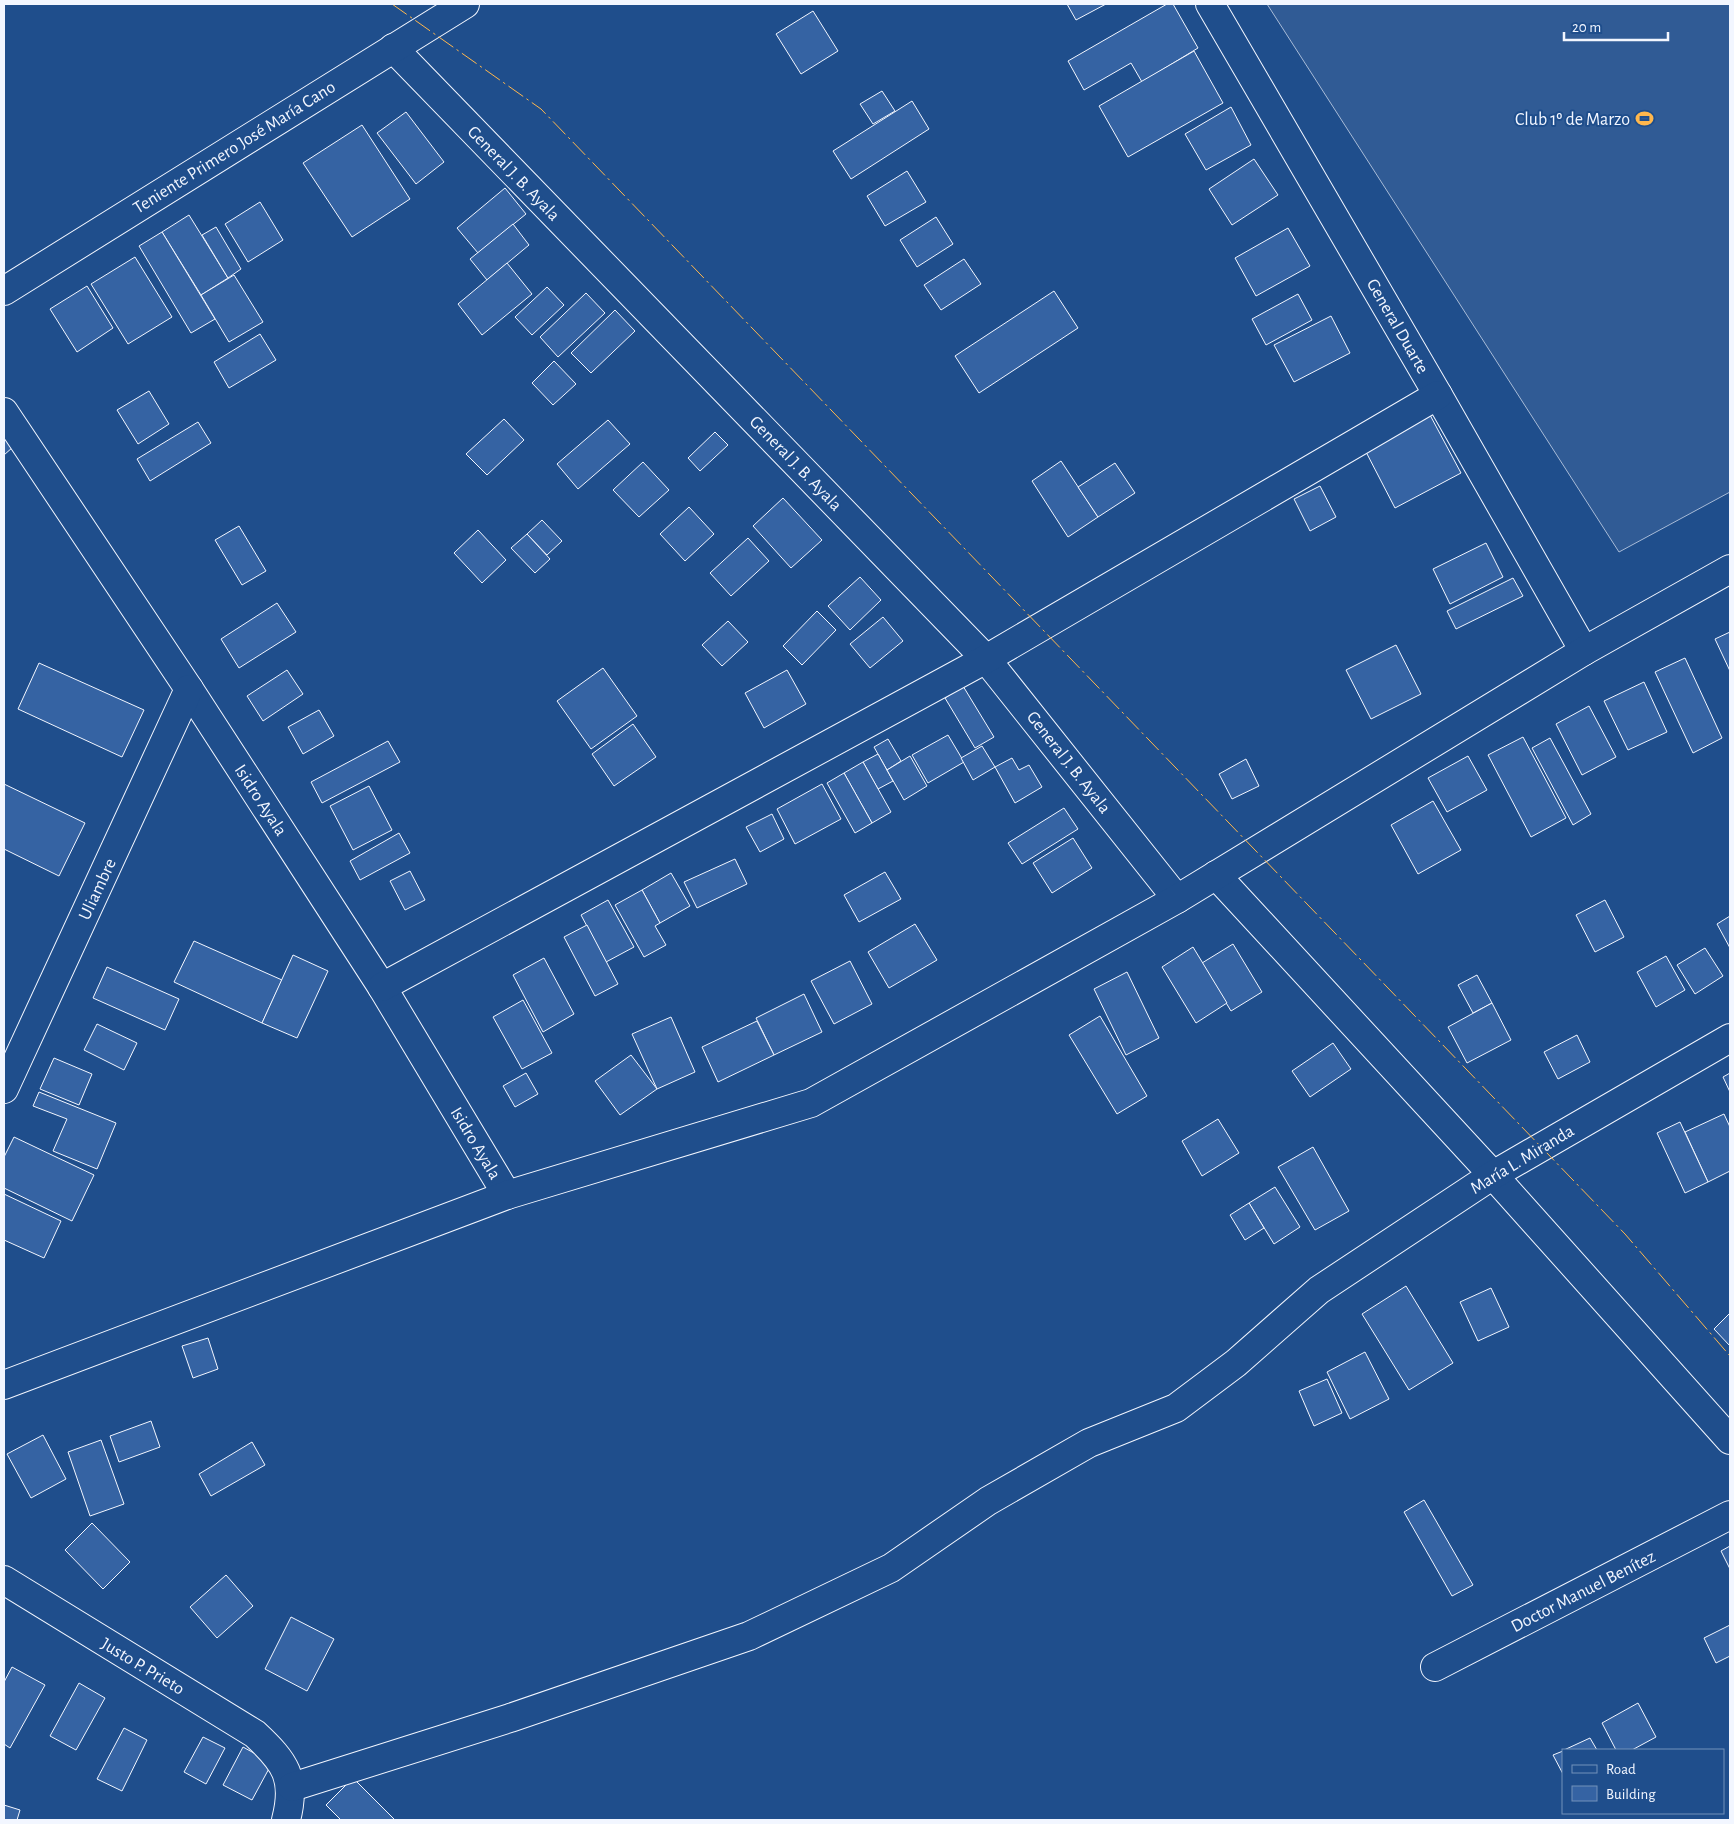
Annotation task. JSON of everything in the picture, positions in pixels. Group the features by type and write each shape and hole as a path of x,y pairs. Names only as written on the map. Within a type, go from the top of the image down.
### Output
{"street":[{"name":"Teniente Primero José María Cano","path":"4,291 465,4"},
{"name":"General Duarte","path":"1210,4 1438,395 1584,651"},
{"name":"General J. B. Ayala","path":"393,48 986,659 1177,899"},
{"path":"382,987 986,659 1438,395"},
{"name":"Isidro Ayala","path":"4,412 189,689 382,987 507,1195"},
{"path":"4,1386 507,1195 811,1103 1177,899 1584,651 1730,569"},
{"name":"Uliambre","path":"4,1089 13,1048 189,689"},
{"path":"1216,875 1494,1175 1730,1440"},
{"name":"María L. Miranda","path":"292,1788 510,1718 749,1636 891,1568 988,1501 1088,1443 1176,1408 1236,1363 1319,1290 1494,1175 1730,1038"},
{"name":"Doctor Manuel Benítez","path":"1435,1667 1730,1515"},
{"name":"Justo P. Prieto","path":"4,1580 255,1734 278,1756 292,1788"},
{"path":"286,1820 292,1788"}],"shaded area":[{"path":"1267,4 1730,4 1730,492 1619,552"}],"building":[{"path":"1067,4 1106,4 1076,20"},
{"path":"1167,4 1173,4 1198,48 1142,82 1131,63 1084,90 1068,61"},
{"path":"813,11 838,51 801,74 776,34"},
{"path":"1194,51 1223,103 1128,157 1099,106"},
{"path":"882,91 895,111 873,124 860,104"},
{"path":"912,101 929,129 851,179 833,151"},
{"path":"1231,107 1251,145 1206,170 1185,134"},
{"path":"406,112 444,162 416,184 377,133"},
{"path":"362,125 410,199 352,237 303,163"},
{"path":"1254,159 1278,195 1232,225 1209,189"},
{"path":"907,171 926,202 885,226 867,196"},
{"path":"505,188 526,214 478,253 457,228"},
{"path":"260,202 283,240 248,262 225,224"},
{"path":"189,215 228,278 201,295 162,232"},
{"path":"936,217 953,244 917,267 900,240"},
{"path":"513,224 529,245 487,280 470,259"},
{"path":"216,227 241,269 228,278 202,235"},
{"path":"1288,228 1310,266 1256,296 1235,258"},
{"path":"162,232 215,319 191,333 139,246"},
{"path":"135,257 172,317 128,344 91,284"},
{"path":"964,259 981,284 941,310 924,285"},
{"path":"507,263 532,294 482,335 458,304"},
{"path":"234,275 263,322 229,342 201,295"},
{"path":"87,286 113,328 77,352 50,309"},
{"path":"547,287 564,305 532,335 515,317"},
{"path":"1054,291 1078,328 979,393 955,356"},
{"path":"586,293 605,313 558,357 540,337"},
{"path":"1298,294 1312,320 1266,345 1252,319"},
{"path":"615,310 635,331 591,373 571,353"},
{"path":"1331,316 1350,353 1294,382 1274,345"},
{"path":"260,334 276,360 229,388 214,362"},
{"path":"554,361 576,384 553,405 532,383"},
{"path":"149,391 169,424 138,444 117,410"},
{"path":"1430,415 1461,473 1395,508 1365,450"},
{"path":"504,419 524,440 487,475 466,454"},
{"path":"608,420 630,444 578,489 557,464"},
{"path":"198,422 211,443 150,481 137,459"},
{"path":"715,432 728,445 700,471 688,458"},
{"path":"4,436 13,447 4,455"},
{"path":"1061,461 1098,517 1068,537 1032,481"},
{"path":"643,462 669,490 639,517 613,490"},
{"path":"1115,463 1135,493 1098,517 1078,487"},
{"path":"1320,486 1336,517 1310,531 1294,499"},
{"path":"783,498 822,540 791,568 753,526"},
{"path":"689,507 714,534 685,561 660,534"},
{"path":"542,520 562,541 547,555 527,534"},
{"path":"239,526 266,571 242,585 215,540"},
{"path":"478,530 506,560 482,583 454,553"},
{"path":"527,534 550,559 535,573 511,548"},
{"path":"748,538 769,561 731,596 710,573"},
{"path":"1486,543 1503,577 1450,604 1433,569"},
{"path":"860,577 881,600 850,630 828,606"},
{"path":"1513,578 1523,596 1456,629 1447,611"},
{"path":"277,603 296,632 239,668 221,639"},
{"path":"817,611 836,630 802,665 783,646"},
{"path":"883,617 903,641 870,668 850,644"},
{"path":"728,621 748,642 722,666 702,645"},
{"path":"1730,632 1730,671 1715,639"},
{"path":"1396,645 1421,694 1371,719 1346,670"},
{"path":"1685,658 1722,738 1693,753 1655,672"},
{"path":"39,663 144,710 122,757 18,709"},
{"path":"603,668 637,716 591,749 557,701"},
{"path":"287,670 303,694 263,721 247,696"},
{"path":"787,670 806,704 764,728 745,693"},
{"path":"1644,682 1667,732 1628,750 1604,701"},
{"path":"963,686 994,737 975,748 945,698"},
{"path":"1589,706 1616,757 1582,775 1556,724"},
{"path":"319,710 334,736 303,754 288,727"},
{"path":"633,724 656,757 614,786 592,754"},
{"path":"948,735 964,762 928,783 912,755"},
{"path":"1523,737 1566,818 1531,837 1488,755"},
{"path":"1550,738 1591,814 1573,825 1532,748"},
{"path":"888,739 901,761 887,770 874,747"},
{"path":"388,741 400,762 322,803 311,782"},
{"path":"982,746 995,767 973,780 961,758"},
{"path":"878,754 893,781 878,789 863,762"},
{"path":"910,756 927,786 904,800 887,770"},
{"path":"1468,756 1487,790 1447,812 1428,778"},
{"path":"1012,758 1019,770 1029,765 1042,787 1015,803 995,767"},
{"path":"1246,759 1259,786 1232,799 1219,774"},
{"path":"863,762 891,812 872,823 844,773"},
{"path":"844,773 872,823 855,833 827,783"},
{"path":"4,784 85,823 59,876 4,849"},
{"path":"822,784 841,819 795,844 777,809"},
{"path":"369,786 392,830 353,850 330,806"},
{"path":"1433,801 1461,850 1418,874 1391,825"},
{"path":"1064,808 1078,829 1022,864 1008,843"},
{"path":"772,814 784,839 760,852 746,827"},
{"path":"399,833 410,853 360,880 350,861"},
{"path":"1073,838 1092,868 1052,893 1033,863"},
{"path":"735,859 747,884 697,908 684,882"},
{"path":"410,871 425,900 405,910 390,881"},
{"path":"885,872 901,899 859,922 844,895"},
{"path":"671,873 690,906 660,923 642,890"},
{"path":"642,890 660,923 655,926 666,945 644,957 615,905"},
{"path":"608,900 634,947 606,962 581,915"},
{"path":"1605,900 1624,937 1595,952 1576,915"},
{"path":"1730,916 1730,948 1717,924"},
{"path":"915,924 937,960 889,988 868,952"},
{"path":"587,925 618,984 595,996 564,937"},
{"path":"194,941 282,980 262,1023 174,982"},
{"path":"1233,944 1262,992 1231,1011 1202,963"},
{"path":"1193,947 1227,1003 1196,1023 1162,967"},
{"path":"1705,948 1723,976 1695,994 1677,965"},
{"path":"293,955 328,971 297,1038 262,1023"},
{"path":"1666,956 1685,990 1656,1007 1637,972"},
{"path":"544,958 574,1014 543,1032 513,975"},
{"path":"850,961 872,1004 834,1024 811,981"},
{"path":"107,967 179,999 165,1030 93,998"},
{"path":"1127,972 1159,1038 1126,1055 1094,989"},
{"path":"1477,975 1492,1003 1473,1013 1458,985"},
{"path":"804,994 822,1032 774,1055 756,1018"},
{"path":"523,1000 552,1053 522,1069 493,1017"},
{"path":"1492,1003 1511,1040 1467,1063 1448,1027"},
{"path":"1100,1016 1147,1096 1117,1114 1069,1035"},
{"path":"671,1017 695,1072 657,1089 632,1034"},
{"path":"757,1021 774,1055 718,1082 702,1047"},
{"path":"97,1024 137,1043 124,1070 84,1050"},
{"path":"1577,1035 1590,1062 1558,1079 1544,1052"},
{"path":"1333,1043 1351,1069 1310,1097 1292,1071"},
{"path":"631,1055 657,1089 620,1115 595,1081"},
{"path":"54,1058 92,1074 79,1105 40,1089"},
{"path":"526,1073 538,1094 515,1107 503,1086"},
{"path":"1730,1073 1730,1092 1723,1077"},
{"path":"39,1092 116,1123 97,1169 53,1151 67,1119 33,1106"},
{"path":"1724,1114 1730,1127 1730,1171 1708,1182 1685,1132"},
{"path":"1218,1119 1239,1153 1202,1176 1182,1141"},
{"path":"1680,1122 1708,1182 1685,1193 1657,1133"},
{"path":"14,1137 94,1175 72,1221 4,1188 4,1157"},
{"path":"1313,1147 1349,1211 1315,1230 1278,1167"},
{"path":"1275,1187 1300,1227 1274,1244 1249,1203"},
{"path":"4,1194 61,1221 44,1258 4,1240"},
{"path":"1249,1203 1264,1228 1245,1240 1230,1215"},
{"path":"1406,1286 1453,1363 1409,1390 1362,1314"},
{"path":"1491,1288 1509,1327 1478,1341 1460,1302"},
{"path":"1730,1313 1730,1346 1714,1329"},
{"path":"208,1338 218,1369 193,1378 182,1346"},
{"path":"1365,1352 1389,1399 1350,1419 1327,1372"},
{"path":"1327,1379 1342,1413 1314,1426 1299,1391"},
{"path":"151,1421 160,1447 119,1462 110,1436"},
{"path":"43,1435 66,1479 31,1498 7,1454"},
{"path":"101,1440 124,1504 90,1516 68,1452"},
{"path":"252,1442 265,1465 211,1496 199,1474"},
{"path":"1424,1500 1473,1585 1452,1596 1404,1512"},
{"path":"92,1523 130,1562 103,1589 65,1550"},
{"path":"1730,1546 1730,1569 1721,1551"},
{"path":"226,1575 253,1606 217,1638 190,1607"},
{"path":"291,1617 334,1639 307,1691 265,1669"},
{"path":"1730,1625 1730,1656 1716,1663 1704,1638"},
{"path":"12,1667 45,1685 10,1748 4,1744 4,1682"},
{"path":"79,1683 105,1698 76,1750 50,1736"},
{"path":"1638,1703 1656,1737 1634,1749 1615,1749 1602,1723"},
{"path":"124,1728 147,1740 122,1791 97,1779"},
{"path":"203,1737 225,1748 206,1784 184,1772"},
{"path":"1590,1738 1596,1749 1566,1749"},
{"path":"243,1747 272,1763 252,1800 223,1785"},
{"path":"1562,1751 1562,1772 1553,1755"},
{"path":"353,1778 395,1820 341,1820 326,1805"},
{"path":"4,1805 20,1810 17,1820 4,1820"}],"power":[{"path":"392,4 541,109 1625,1234 1730,1356"}],"place":[{"name":"Club 1º de Marzo","path":"1644,119"}]}
